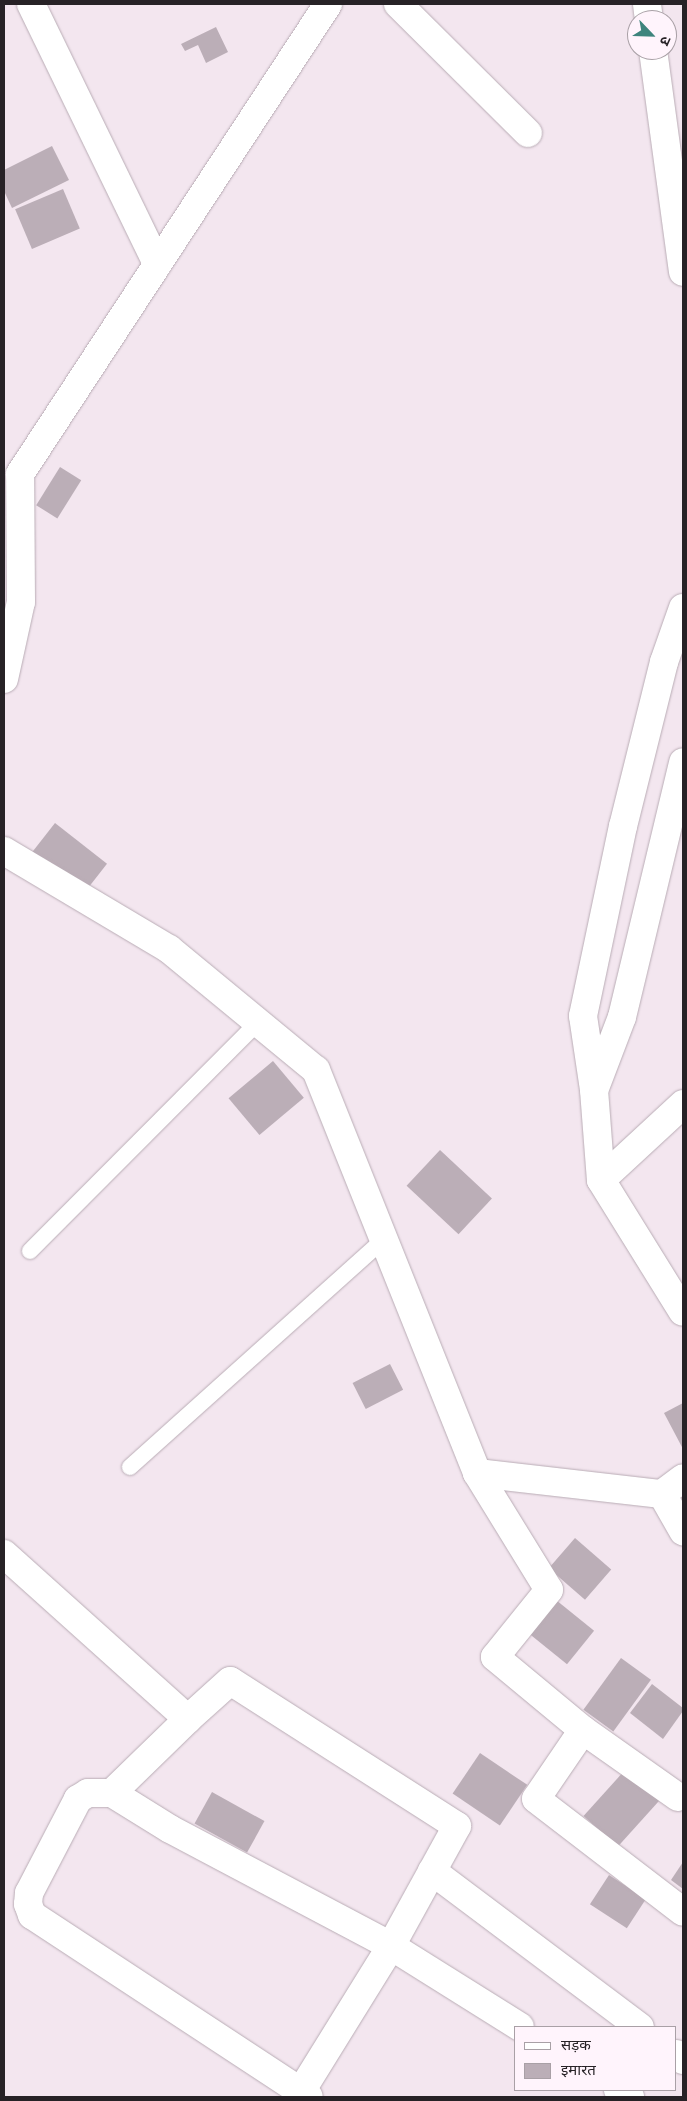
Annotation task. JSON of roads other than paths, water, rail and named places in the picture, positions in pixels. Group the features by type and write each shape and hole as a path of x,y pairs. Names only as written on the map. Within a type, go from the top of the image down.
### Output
{"street":[{"path":"31,4 157,264"},
{"path":"4,680 22,602 20,474 328,4"},
{"path":"398,4 528,133"},
{"path":"654,60 683,272"},
{"path":"683,608 664,662 623,826 583,1016 594,1090 601,1180 683,1312"},
{"path":"594,1090 622,1017 683,762"},
{"path":"4,851 169,949 316,1070 477,1473 550,1590 495,1657 583,1730 678,1797"},
{"path":"608,895 650,903"},
{"path":"601,1180 682,1106"},
{"path":"477,1473 673,1486 683,1531"},
{"path":"5,1558 188,1719"},
{"path":"112,1794 188,1719 230,1681 457,1826 391,1946 303,2096 32,1914 28,1904 29,1893 78,1799 88,1793 112,1794 170,1829 391,1946 518,2026"},
{"path":"583,1730 536,1799 683,1912"},
{"path":"432,1871 639,2026"}],"lane":[{"path":"30,1251 258,1022"},
{"path":"130,1467 384,1239"}]}
